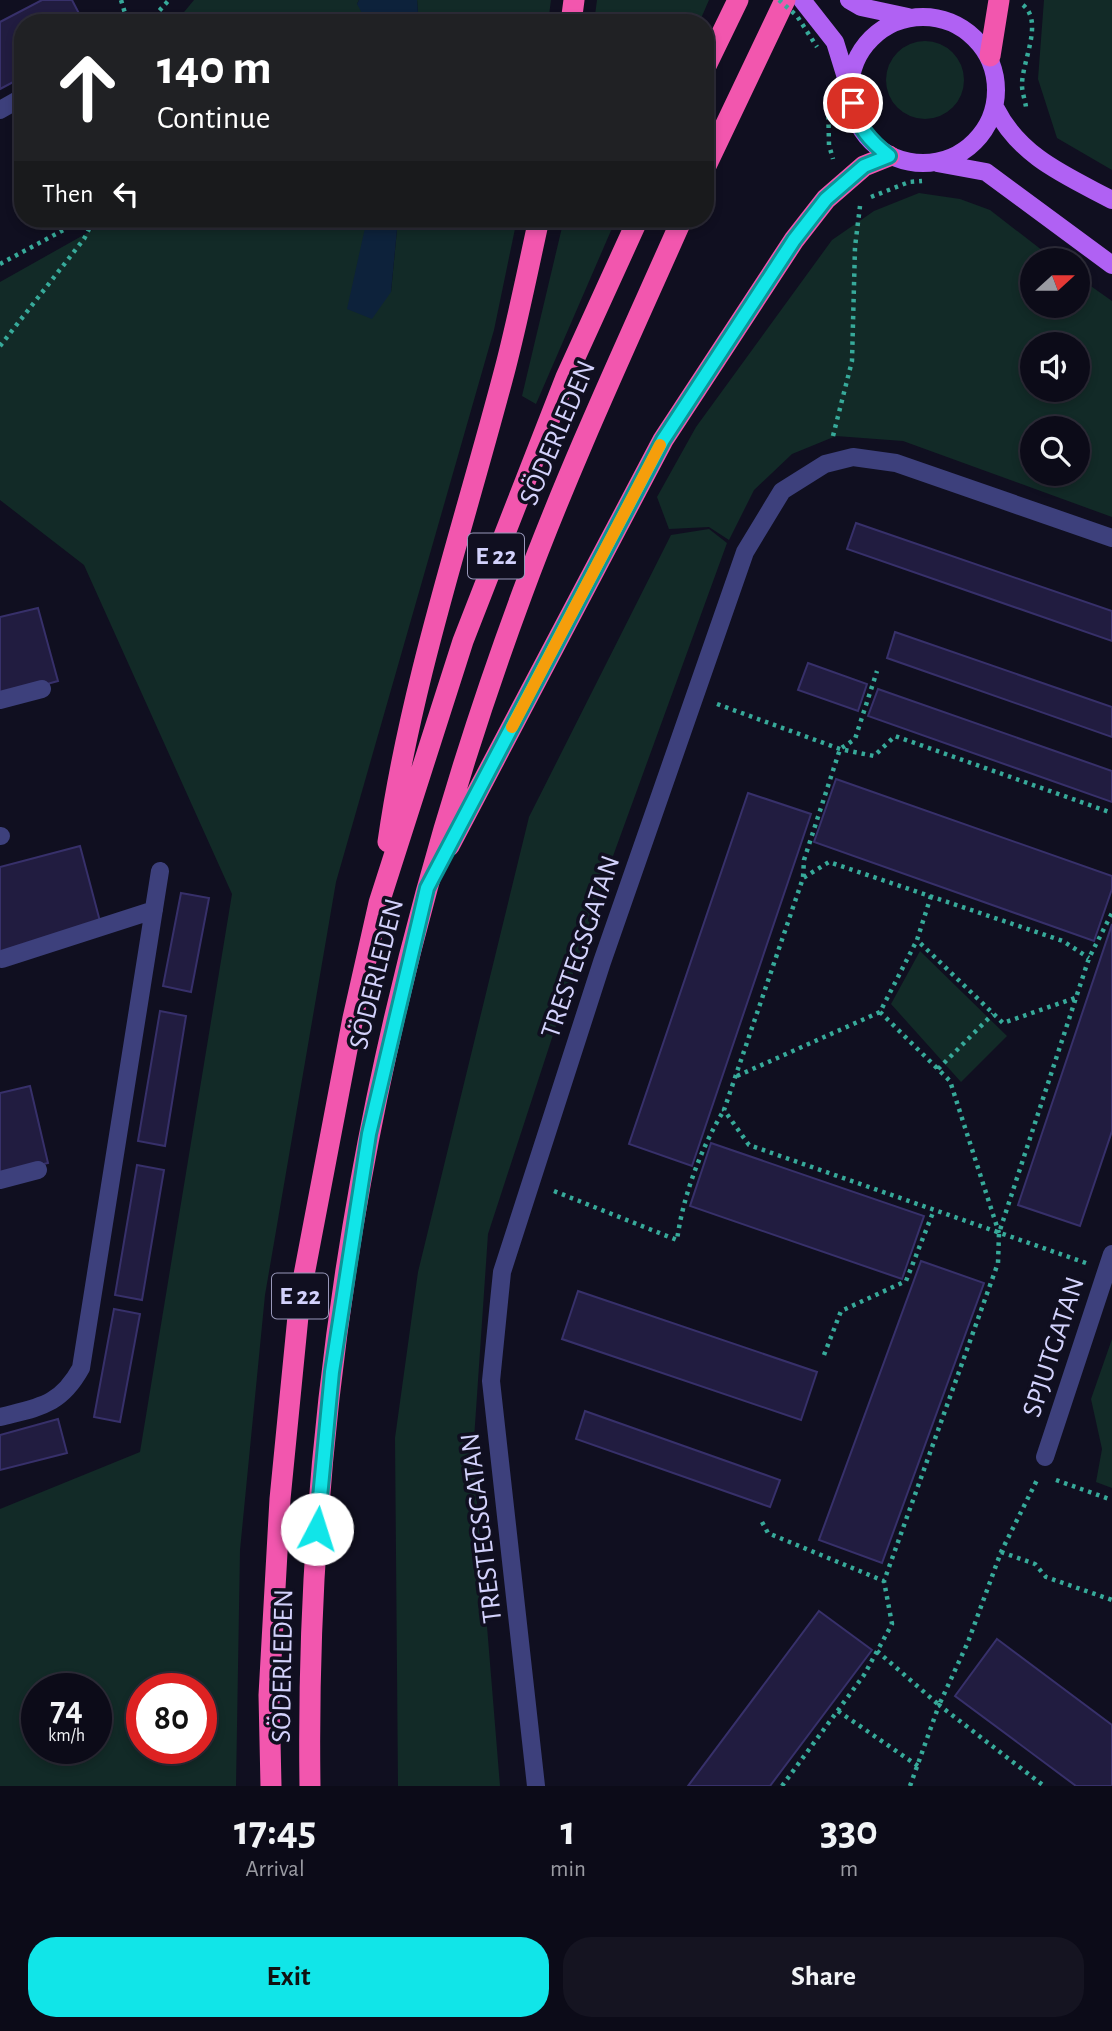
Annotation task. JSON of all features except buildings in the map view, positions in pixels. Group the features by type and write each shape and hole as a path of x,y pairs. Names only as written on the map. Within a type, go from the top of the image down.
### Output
{"highway":[{"path":"714,49 738,0"},
{"path":"714,149 785,0"},
{"path":"990,56 1005,1"},
{"path":"427,888 663,440 794,240 826,199 864,166 889,156"},
{"path":"379,903 400,762 451,562 506,368 538,228"},
{"name":"SÖDERLEDEN","path":"271,1786 270,1695 279,1525 300,1296 353,1018 379,903 463,642 566,377 634,228"},
{"name":"SÖDERLEDEN","path":"310,1786 312,1581 332,1372 369,1134 427,888 470,744 522,592 612,375 678,228"}],"main road":[{"path":"802,0 835,42 850,87 856,119 871,142 889,156 915,164 937,163 986,172 1112,265"},
{"path":"855,3 908,17 930,16 962,26 990,56 996,82 996,109 1007,132 1044,164 1112,200"},
{"path":"850,87 855,62 869,40 882,29 908,17"},
{"path":"937,163 962,153 982,136 996,109"}],"street":[{"name":"TRESTEGSGATAN","path":"536,1786 491,1381 502,1272 602,962 745,552 782,491 825,464 853,457 896,463 1112,538"},
{"path":"0,701 42,689"},
{"path":"0,1417 48,1405 68,1391 81,1368 160,871"},
{"path":"2,959 154,910"},
{"path":"0,1180 38,1170"},
{"name":"SPJUTGATAN","path":"1045,1457 1109,1262"}],"path":[{"path":"156,14 169,0"},
{"path":"779,0 797,16 817,47"},
{"path":"1005,1 1030,11 1032,23 1022,85 1027,111"},
{"path":"825,464 852,361 855,247 861,201"},
{"path":"0,264 67,228"},
{"path":"0,346 84,239 89,228"},
{"path":"531,1182 677,1240 680,1220 710,1133 724,1110 803,878 804,860 841,749 856,738 877,671"},
{"path":"696,697 841,749 874,756 895,736 1112,813"},
{"path":"803,878 829,862 1063,941 1089,958"},
{"path":"736,1076 880,1012 917,940 931,895"},
{"path":"782,1786 838,1711 892,1624 884,1581 998,1263 999,1233 1089,958 1112,913"},
{"path":"917,940 1003,1023 1076,997"},
{"path":"880,1012 950,1081 999,1233"},
{"path":"938,1069 993,1014"},
{"path":"724,1110 749,1145 999,1233 1109,1262"},
{"path":"824,1355 841,1311 906,1281 934,1210"},
{"path":"910,1786 939,1705 968,1642 1001,1552 1039,1475 1045,1457"},
{"path":"1039,1475 1112,1500"},
{"path":"762,1521 768,1533 884,1581"},
{"path":"1001,1552 1035,1563 1046,1577 1112,1600"},
{"path":"877,1651 1034,1784 1044,1786"},
{"path":"838,1711 918,1766"}],"green space":[{"path":"194,0 359,0 357,4 373,14 182,14"},
{"path":"417,0 551,0 549,14 416,14"},
{"path":"597,0 709,0 703,14 595,14"},
{"path":"1044,0 1112,0 1112,170 1057,138 1038,79"},
{"path":"925,41 940,44 953,52 961,65 964,80 961,95 953,108 940,116 925,119 910,116 897,108 889,95 886,80 889,65 897,52 910,44"},
{"path":"919,193 960,199 990,210 1039,248 1020,248 1020,318 1090,318 1090,285 1112,301 1112,517 1027,486 1090,486 1090,416 1020,416 1020,484 903,441 836,436 792,454 754,490 729,540 709,527 669,529 657,497 696,427 832,240 874,211"},
{"path":"96,228 366,228 361,258 391,292 397,228 515,228 494,330 336,882 265,1295 240,1550 236,1786 0,1786 0,1509 140,1452 232,894 84,565 0,500 0,282"},
{"path":"562,228 612,228 536,404 522,396"},
{"path":"709,529 727,543 597,900 488,1234 473,1454 500,1786 398,1786 395,1438 418,1272 529,817 671,535"},
{"path":"920,951 1007,1036 961,1082 891,1004"},
{"path":"1112,1339 1112,1488 1096,1482 1102,1449 1091,1399"}],"water":[{"path":"359,0 417,0 418,13 362,14 357,4"},
{"path":"365,228 397,228 391,292 372,319 347,309"}],"slow traffic":[{"path":"512,727 660,445"}],"route":[{"path":"317,1529 332,1372 369,1134 392,1026 427,888 663,440 794,240 826,199 864,166 889,156 871,142 856,119 853,103"}]}
